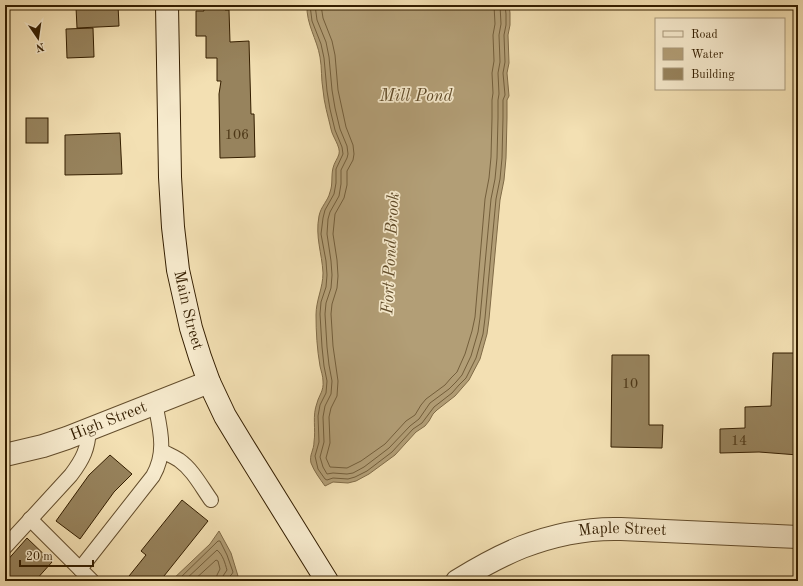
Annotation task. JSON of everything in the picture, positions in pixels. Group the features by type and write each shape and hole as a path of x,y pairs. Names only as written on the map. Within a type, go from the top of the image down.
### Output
{"main road":[{"name":"Main Street","path":"167,5 170,177 173,227 178,270 198,350 209,382 233,430 328,581"},
{"name":"High Street","path":"5,455 43,446 209,382"},
{"name":"Maple Street","path":"457,581 524,546 563,535 591,530 621,528 798,537"}],"lane":[{"path":"80,569 153,476 158,465 162,451 155,403"},
{"path":"5,547 71,475 82,459 88,444 90,429"},
{"path":"162,451 180,461 190,470 211,500"},
{"path":"30,519 92,581"}],"water":[{"name":"Mill Pond","path":"307,5 509,5 510,13 508,35 509,63 507,73 509,96 507,100 506,158 500,200 489,319 487,334 480,359 469,380 455,396 437,410 425,426 416,432 395,455 369,474 356,481 348,483 333,482 325,486 311,463 311,455 314,445 315,413 323,384 316,328 316,310 323,273 318,238 318,224 320,212 331,189 333,168 339,151 326,110 322,86 320,57 308,19"},
{"path":"219,531 231,553 238,576 230,581 171,581 210,544"}],"building":[{"path":"118,5 119,26 77,28 76,7"},
{"path":"203,5 225,5 225,10 229,10 230,42 249,41 251,114 254,114 255,157 220,158 219,94 221,81 217,81 217,58 206,58 206,36 196,36 196,11 204,11"},
{"path":"93,28 94,57 67,58 66,29"},
{"path":"26,118 48,118 48,143 26,143"},
{"path":"120,133 122,174 65,175 65,135"},
{"path":"773,353 798,353 798,455 759,452 720,453 720,429 745,428 745,407 771,406"},
{"path":"612,355 649,355 649,425 663,425 662,448 611,447"},
{"path":"110,455 132,474 114,492 80,539 56,521 89,475"},
{"path":"182,500 208,521 160,581 125,581 146,555 141,551"},
{"path":"27,538 52,562 35,581 5,581 5,563"}],"water label":[{"name":"Fort Pond Brook","path":"391,253"}]}
